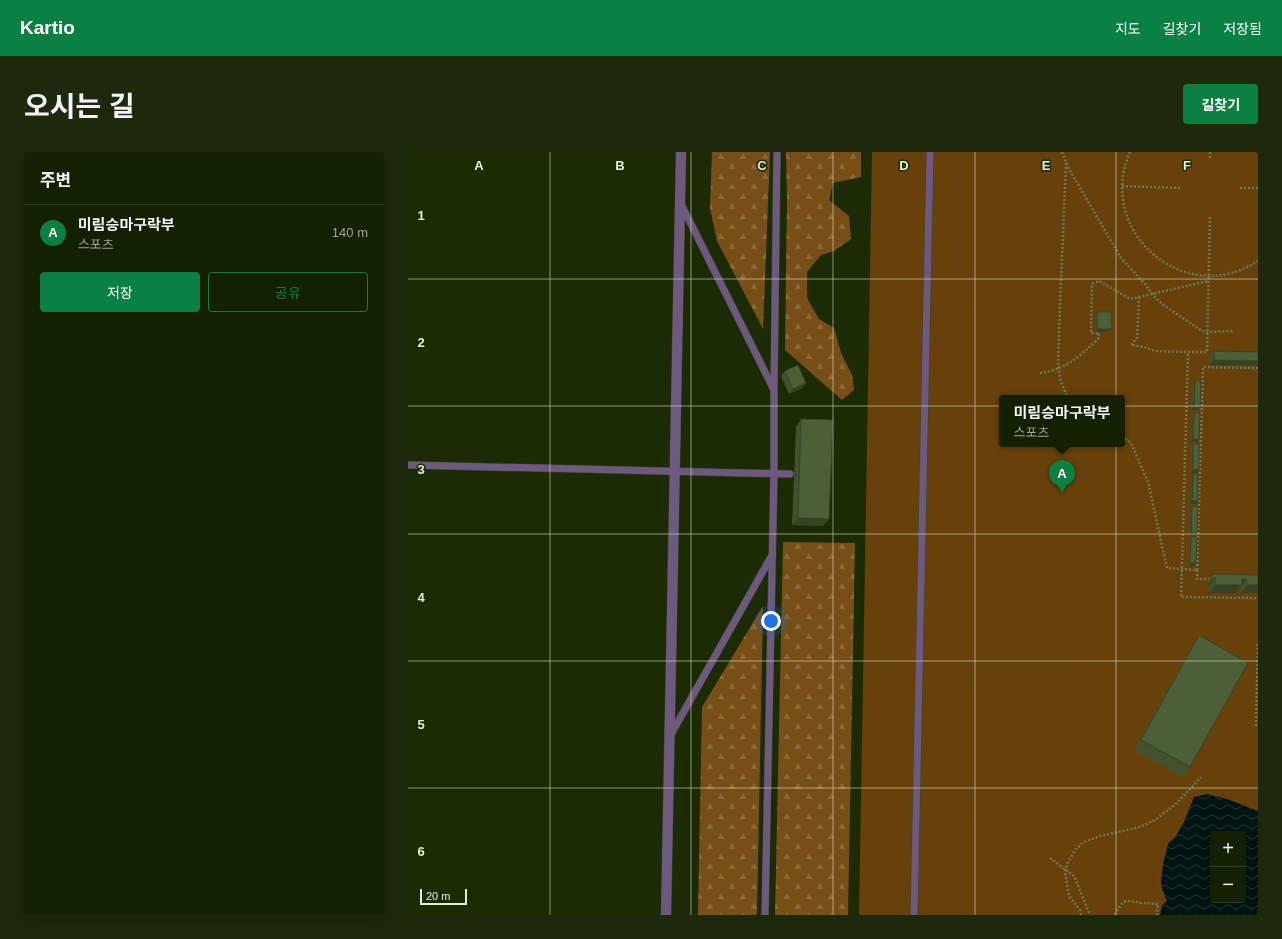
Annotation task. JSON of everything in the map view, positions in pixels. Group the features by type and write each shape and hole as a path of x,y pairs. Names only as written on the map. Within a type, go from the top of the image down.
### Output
{"street":[{"path":"666,915 682,152"}],"lane":[{"path":"766,915 774,473 777,152"},
{"path":"914,915 930,152"},
{"path":"680,203 774,390"},
{"path":"408,465 790,474"},
{"path":"670,737 772,555"}],"path":[{"path":"1062,152 1069,169 1121,258 1145,284 1152,294 1162,304 1202,331 1233,331"},
{"path":"1130,152 1123,173 1123,202 1126,216 1132,229 1140,242 1150,252 1161,261 1174,268 1187,273 1208,276 1230,273 1244,269 1258,261"},
{"path":"1210,152 1210,158"},
{"path":"1066,163 1058,369 1061,382 1067,395"},
{"path":"1122,186 1181,188"},
{"path":"1240,188 1258,188"},
{"path":"1207,352 1210,217"},
{"path":"1040,373 1058,369 1080,355 1098,339 1098,333 1091,332 1092,284 1099,282 1130,299 1208,281"},
{"path":"1139,297 1137,338 1132,345 1155,351 1214,352"},
{"path":"1188,352 1181,597 1258,598"},
{"path":"1212,579 1197,579 1203,367 1258,368"},
{"path":"1125,438 1131,443 1148,482 1167,568 1197,570"},
{"path":"1256,726 1258,642"},
{"path":"1081,915 1080,910 1069,896 1065,872 1075,850 1084,842 1100,836 1140,827 1155,820 1177,804 1201,777"},
{"path":"1050,858 1074,876 1090,915"},
{"path":"1115,915 1120,906 1124,902 1130,900 1140,903 1158,904 1157,915"}],"green space":[{"path":"712,152 770,152 763,329 717,241 710,208"},
{"path":"786,152 861,152 861,177 833,183 829,200 849,216 851,239 834,251 821,255 807,272 807,298 819,319 834,328 841,353 852,375 854,390 842,400 785,350 787,200"},
{"path":"783,542 855,543 848,915 775,915"},
{"path":"763,606 757,915 698,915 702,707"}],"shaded area":[{"path":"872,152 1258,152 1258,915 859,915"}],"water":[{"path":"1207,794 1227,799 1258,811 1258,915 1160,915 1162,905 1167,901 1162,889 1161,880 1168,844 1176,836 1184,822 1194,797"}],"building":[{"path":"1097,312 1111,312 1112,329 1097,329"},
{"path":"1214,351 1258,352 1258,361 1214,360"},
{"path":"798,365 806,383 793,389 785,371"},
{"path":"1195,381 1201,381 1200,408 1194,407"},
{"path":"1194,413 1200,413 1199,439 1193,439"},
{"path":"801,419 833,420 829,519 798,518"},
{"path":"1193,443 1199,444 1199,470 1193,470"},
{"path":"1193,474 1198,474 1198,501 1192,501"},
{"path":"1192,506 1198,506 1197,533 1191,533"},
{"path":"1191,537 1197,537 1196,563 1190,563"},
{"path":"1212,574 1258,575 1258,585 1247,585 1246,579 1242,579 1242,585 1215,585 1215,578 1212,579"},
{"path":"1199,635 1248,663 1190,767 1141,740"}],"place":[{"name":"미림승마구락부","path":"1062,493"}]}
